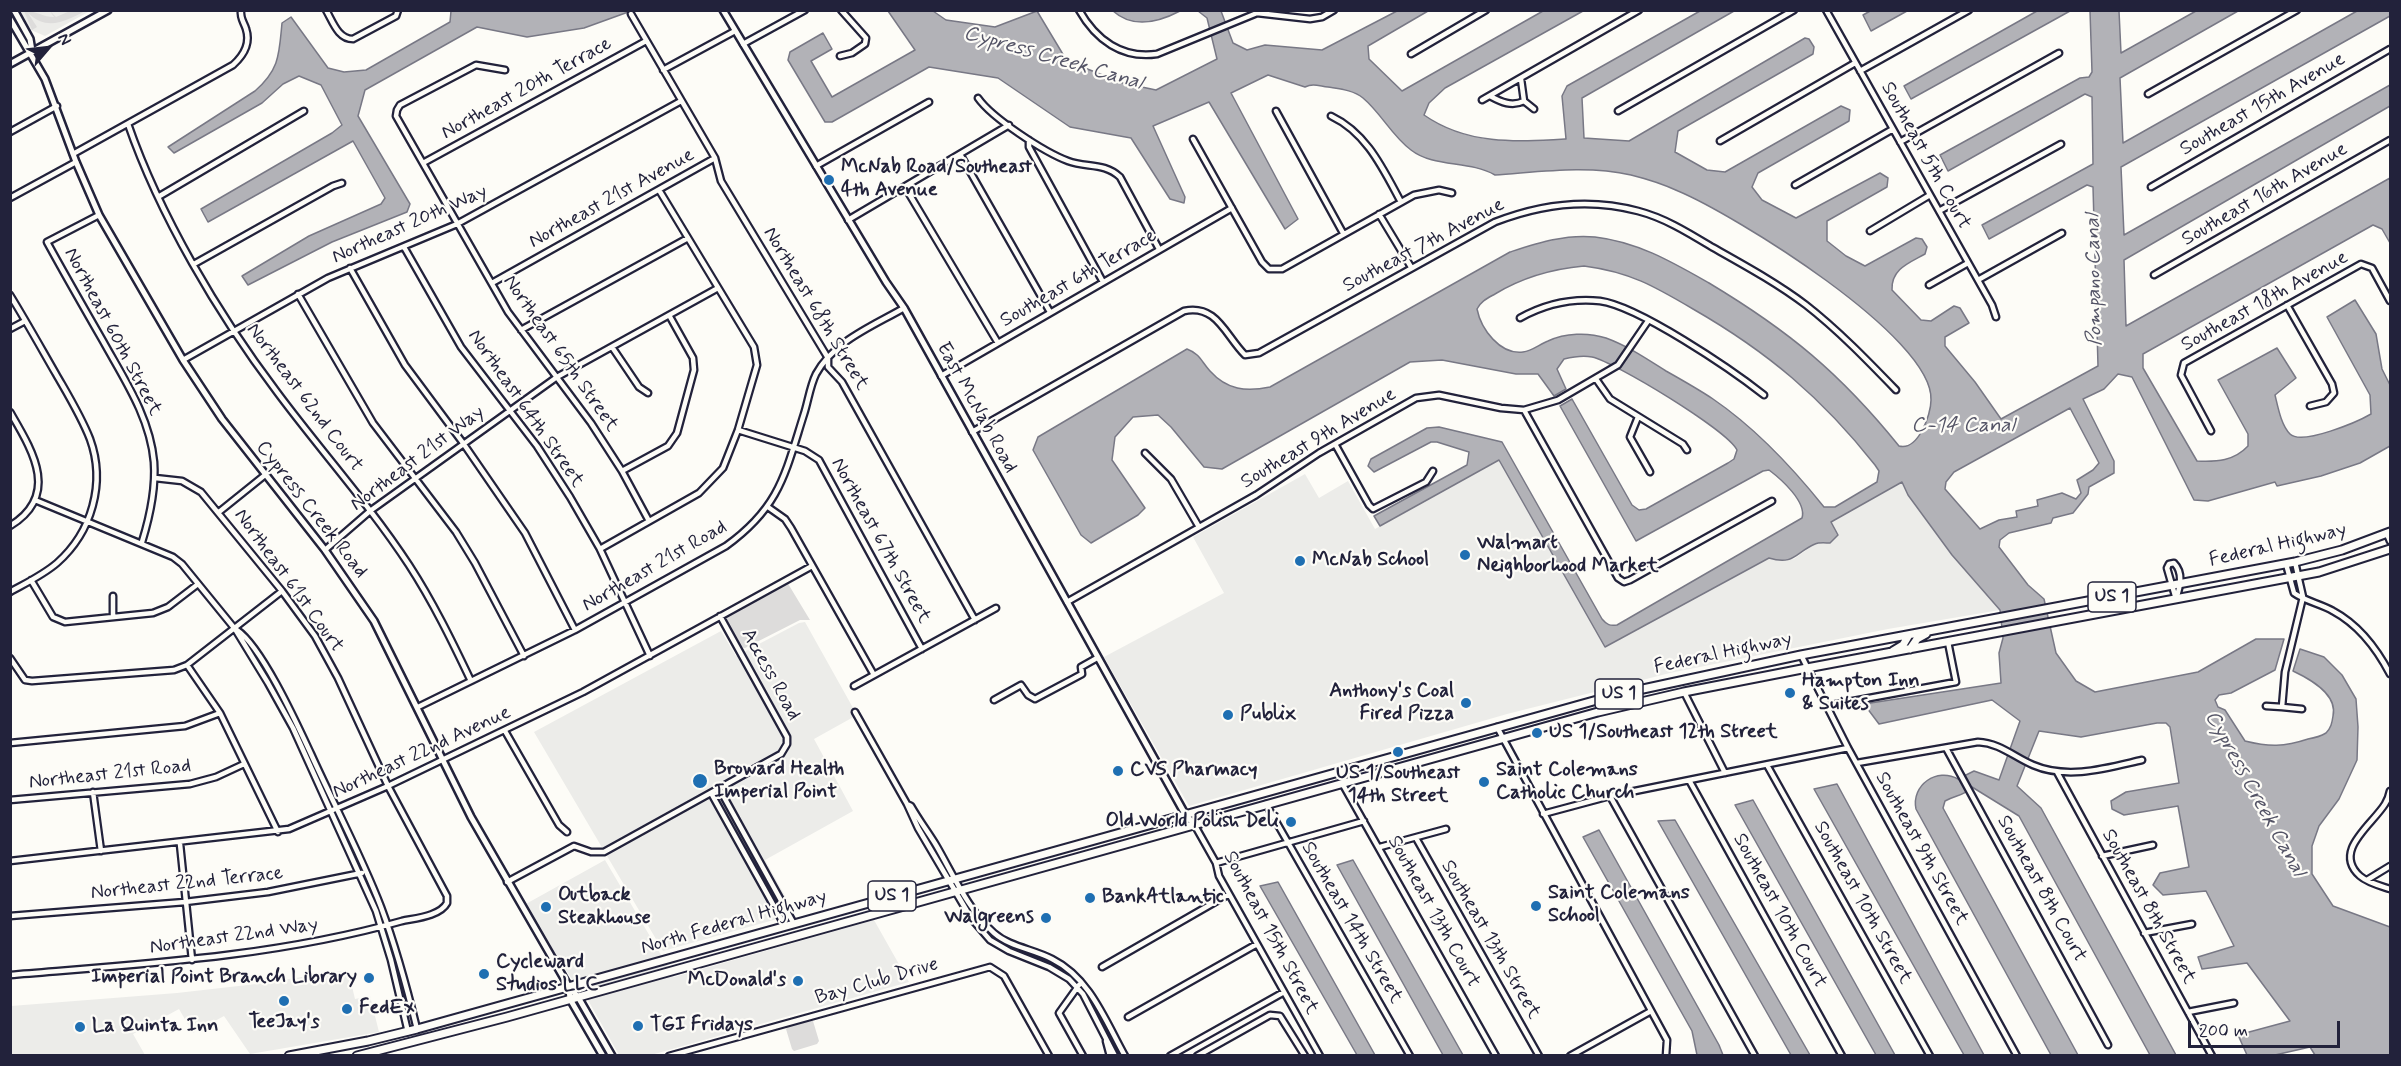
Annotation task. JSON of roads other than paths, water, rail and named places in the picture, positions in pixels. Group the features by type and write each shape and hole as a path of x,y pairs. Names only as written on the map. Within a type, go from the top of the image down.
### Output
{"main road":[{"name":"Federal Highway","path":"1185,814 1671,681 2286,564 2389,536"},
{"name":"Federal Highway","path":"1194,824 1503,738 1657,698 2289,578 2348,564 2391,549"},
{"path":"1910,649 1917,639 1931,631"},
{"path":"1891,652 1903,645 1909,635"},
{"path":"1684,692 1687,683 1696,676"},
{"path":"1657,698 1666,690 1671,681"},
{"path":"1342,783 1360,765"},
{"path":"1323,788 1341,770"},
{"name":"North Federal Highway","path":"289,1056 408,1032 1185,814"},
{"name":"North Federal Highway","path":"357,1056 401,1046 1194,824"},
{"path":"1060,862 1075,845"},
{"path":"1039,868 1049,860 1054,851"},
{"path":"794,937 795,929 803,921"},
{"path":"780,940 794,924"},
{"path":"685,967 685,960 695,952"},
{"path":"401,1046 411,1039 417,1029"},
{"path":"315,1056 324,1050"}],"street":[{"name":"Cypress Creek Road","path":"14,10 30,39 32,52"},
{"path":"10,64 108,10"},
{"path":"74,154 215,77 241,58 248,39 247,30 241,20 241,10"},
{"path":"326,10 340,34 346,39 353,39 397,13"},
{"name":"East McNab Road","path":"723,10 848,220 904,308 1097,658 1185,814 1194,824"},
{"path":"743,44 805,10"},
{"path":"840,56 852,53 865,44 866,38 841,10"},
{"path":"1079,10 1096,35 1104,42 1143,56 1157,54 1257,13 1310,19 1322,18 1334,10"},
{"path":"1411,54 1486,10"},
{"path":"1482,100 1521,80 1640,10"},
{"path":"1618,111 1794,10"},
{"name":"Southeast 5th Court","path":"1826,10 1978,280 1996,317"},
{"path":"1860,71 1969,10"},
{"path":"2148,94 2297,10"},
{"name":"Northeast 68th Street","path":"631,14 715,158 721,180 828,358 828,367 842,382 975,620"},
{"name":"Cypress Creek Road","path":"10,19 32,52 57,106 76,162 99,214 183,360 222,418 325,550 374,621 418,706 442,759 507,882 574,998"},
{"path":"663,70 735,31"},
{"name":"Northeast 20th Terrace","path":"423,163 646,41"},
{"name":"Southeast 15th Avenue","path":"2151,187 2391,49"},
{"path":"1900,142 2059,53"},
{"path":"1720,141 1855,63"},
{"name":"Northeast 65th Street","path":"505,70 476,66 400,105 396,116 508,312 591,423 622,471 649,521"},
{"path":"1521,80 1524,101 1534,109"},
{"path":"1490,96 1501,102 1515,104 1524,101"},
{"path":"978,98 991,114 1029,140 1069,162 1112,170 1119,177 1160,249"},
{"name":"Northeast 20th Way","path":"183,360 298,294 350,268 457,224 681,101"},
{"path":"816,166 929,102"},
{"path":"10,132 57,106"},
{"path":"158,197 304,111"},
{"path":"1276,111 1343,233"},
{"path":"1331,116 1345,122 1362,139 1376,157 1401,202"},
{"name":"Northeast 62nd Court","path":"128,124 140,159 158,197 234,331 278,394 370,511 409,565 441,618 471,681"},
{"path":"848,220 1010,125"},
{"path":"1795,185 1893,129"},
{"path":"1193,139 1262,262 1269,269 1277,270 1414,195 1439,190 1452,193"},
{"path":"1029,140 1029,147 1103,282"},
{"name":"Southeast 16th Avenue","path":"2154,275 2391,140"},
{"path":"1939,211 2061,144"},
{"path":"960,154 1050,312"},
{"name":"Northeast 21st Avenue","path":"492,283 715,158"},
{"path":"10,198 76,162"},
{"path":"194,264 342,183"},
{"path":"905,187 998,343"},
{"path":"600,549 699,493 713,482 723,468 738,430 757,365 754,347 659,190"},
{"path":"1870,231 1930,195"},
{"name":"Southeast 7th Avenue","path":"972,432 1184,311 1196,309 1207,312 1215,317 1233,343 1245,355 1259,353 1495,222 1515,214 1548,206 1571,204 1605,205 1638,211 1658,218 1745,265 1804,304 1846,339 1896,390"},
{"name":"Southeast 6th Terrace","path":"941,376 1232,208"},
{"name":"Northeast 60th Street","path":"99,214 47,242 140,410 151,445 155,478 142,542"},
{"path":"1379,214 1411,267"},
{"path":"1978,280 2062,233"},
{"path":"521,330 688,238"},
{"name":"Northeast 64th Street","path":"404,247 461,347 537,446 570,497 600,549 650,656"},
{"path":"1929,285 1968,263"},
{"name":"Southeast 18th Avenue","path":"2211,431 2181,375 2184,363 2361,264 2372,267 2391,301"},
{"path":"350,268 405,365 463,443 525,533 575,630"},
{"name":"Northeast 21st Way","path":"325,550 370,511 556,377 718,288"},
{"path":"298,294 373,423 456,532 524,656"},
{"path":"10,295 81,418 96,461 97,481 88,522 71,549 44,573 10,592"},
{"path":"1520,318 1538,308 1580,300 1603,302 1625,308 1725,367 1764,395"},
{"path":"2288,305 2332,384 2334,393 2326,402 2310,406"},
{"name":"Northeast 21st Road","path":"418,706 575,630 726,546 744,533 776,495 816,375 828,358 849,340 904,308"},
{"path":"622,471 668,446 677,433 694,370 693,358 669,315"},
{"path":"10,329 25,321"},
{"name":"Southeast 9th Avenue","path":"1067,602 1266,489 1335,444 1404,404 1426,395 1439,395 1502,408 1524,410 1552,403 1614,368 1631,348 1648,321"},
{"path":"612,346 639,387 648,393"},
{"path":"1596,380 1610,399 1683,444 1687,450"},
{"path":"1524,410 1618,578 1624,582 1772,501"},
{"path":"10,412 32,449 37,464 38,483 35,500 27,512 10,526"},
{"path":"1638,417 1630,437 1650,472"},
{"name":"Northeast 67th Street","path":"738,430 805,451 819,460 922,648"},
{"path":"1335,444 1373,509 1426,482 1433,471"},
{"path":"1145,453 1171,479 1198,527"},
{"path":"219,512 265,475"},
{"name":"Northeast 61st Court","path":"155,478 174,479 190,484 201,492 282,591 315,636 338,678 388,786 447,896"},
{"path":"35,500 142,542 173,557 182,564 259,657 363,873 409,998 417,1029"},
{"path":"768,507 785,519 874,675"},
{"path":"2282,707 2285,672 2303,597 2295,562"},
{"path":"2172,563 2178,567 2181,584 2176,599 2170,586 2167,568 2172,563"},
{"path":"2286,564 2293,591 2347,620 2371,643 2391,674"},
{"name":"Northeast 22nd Avenue","path":"10,861 180,844 290,830 505,730 650,656 812,566"},
{"path":"31,580 53,617 65,622 160,611 198,584"},
{"path":"10,658 25,680 174,670 187,665 282,591"},
{"path":"113,596 113,617"},
{"path":"854,686 996,608"},
{"name":"Access Road","path":"719,788 781,754 785,749 787,736 720,616"},
{"path":"1826,706 1956,682 1948,642"},
{"name":"Southeast 9th Street","path":"1802,655 1848,748 2017,1056"},
{"path":"994,700 1021,685 1035,699 1082,674 1081,667 1097,658"},
{"path":"187,665 220,713 278,832"},
{"path":"1684,692 1725,773"},
{"path":"2266,706 2302,709"},
{"path":"855,712 952,879 976,912 995,934 1008,942 1052,959 1076,974 1125,1056"},
{"path":"10,743 185,726 220,713"},
{"path":"1497,727 1666,1040 1666,1056"},
{"path":"505,730 559,825 567,832"},
{"path":"1857,763 1978,742 1987,742 2005,749 2032,765 2057,772 2084,772 2142,760"},
{"path":"1543,814 1610,796 1848,748"},
{"name":"Southeast 8th Court","path":"1946,748 2108,1045"},
{"name":"Northeast 21st Road","path":"10,800 190,784 216,777 244,764"},
{"name":"Southeast 10th Street","path":"1767,765 1930,1056"},
{"name":"Southeast 8th Street","path":"2057,772 2212,1056"},
{"name":"Southeast 10th Court","path":"1689,780 1842,1056"},
{"name":"Southeast 13th Court","path":"1342,783 1496,1056"},
{"path":"507,882 574,846 591,852 604,852 719,788 794,924"},
{"path":"2391,791 2385,804 2356,839 2351,850 2353,865 2361,876 2391,889"},
{"path":"93,792 100,851"},
{"path":"711,793 785,926"},
{"path":"1610,796 1755,1056"},
{"name":"Southeast 14th Street","path":"1266,804 1287,843 1315,886 1410,1056"},
{"path":"1216,863 1364,821"},
{"name":"Southeast 15th Street","path":"1194,824 1216,863 1219,876 1320,1056"},
{"path":"1380,847 1446,828"},
{"name":"Southeast 13th Street","path":"1416,838 1539,1056"},
{"path":"180,844 192,960"},
{"path":"2103,856 2153,845"},
{"path":"2367,880 2391,866"},
{"name":"Northeast 22nd Terrace","path":"10,916 185,902 268,892 363,873"},
{"path":"959,890 971,918 990,940 1009,951 1050,967 1077,987 1112,1048 1113,1056"},
{"path":"1102,967 1229,894"},
{"name":"Northeast 22nd Way","path":"10,975 192,960 281,949 439,911 447,903 447,896"},
{"path":"2145,933 2192,924"},
{"path":"384,926 408,1032"},
{"path":"1128,1017 1257,944"},
{"name":"Bay Club Drive","path":"669,1056 990,967 1004,976 1049,1056"},
{"path":"1082,981 1059,1012 1083,1056"},
{"path":"1170,1056 1284,992"},
{"path":"399,999 405,1003 409,998"},
{"path":"574,998 603,1056"},
{"path":"574,998 612,1056"},
{"path":"2188,1012 2234,1003"},
{"path":"1570,1056 1651,1011"},
{"path":"1197,1056 1270,1015 1280,1016 1286,1023 1305,1056"},
{"path":"1104,1033 1113,1056"},
{"path":"1112,1048 1119,1044"}],"water":[{"path":"1872,10 1907,11 1871,31 1863,15"},
{"path":"451,11 631,11 584,28 527,37 477,27 365,90 358,116 410,204 407,212 332,242 248,285 242,276 309,236 381,204 385,198 353,141 208,222 201,209 342,125 321,85 299,76 283,84 262,103 174,153 168,147 255,91 263,83 277,60 282,23 291,17 328,68 344,72 366,70 450,22"},
{"path":"888,11 933,11 946,20 995,27 1037,11 1067,61 1123,83 1156,90 1217,59 1207,18 1198,11 1221,11 1233,43 1247,50 1265,45 1322,50 1397,11 1428,11 1368,46 1369,59 1402,91 1543,11 1583,11 1445,88 1429,103 1424,115 1440,125 1474,137 1510,141 1547,140 1566,139 1562,96 1567,86 1700,11 1734,11 1582,98 1584,138 1629,141 1805,38 1809,39 1814,47 1813,54 1678,131 1675,152 1707,170 1725,172 1841,106 1850,110 1849,121 1758,173 1752,187 1762,200 1796,218 1880,173 1888,178 1887,187 1827,221 1827,241 1846,256 1865,266 1916,238 1922,239 1927,247 1925,254 1898,272 1892,283 1892,290 1921,320 1931,321 1954,306 1960,308 1969,323 1945,337 1945,346 1975,382 2001,419 2098,366 2093,187 2087,185 1989,239 1982,225 2093,164 2092,97 2085,94 1948,171 1940,155 2080,78 2089,77 2092,72 2090,11 2119,11 2121,53 2196,11 2238,11 2120,78 2123,143 2357,11 2390,11 2390,16 2121,167 2124,235 2390,85 2390,106 2124,260 2126,326 2390,178 2390,243 2382,229 2373,225 2143,354 2143,368 2197,461 2225,460 2237,455 2248,446 2248,434 2218,380 2277,348 2296,378 2275,395 2284,426 2290,434 2296,437 2318,435 2371,414 2370,395 2327,317 2355,300 2376,334 2382,369 2390,385 2390,446 2360,463 2321,476 2277,486 2275,482 2208,501 2194,500 2132,377 2118,374 2104,389 2083,399 2114,461 2114,473 2089,487 2088,494 2073,513 2053,518 2051,523 2009,533 2000,540 1999,547 2028,585 2044,599 2056,653 2076,681 2095,692 2198,672 2256,639 2284,639 2275,670 2231,693 2219,695 2215,700 2218,707 2225,710 2245,741 2276,745 2291,744 2326,733 2333,716 2333,708 2327,694 2307,678 2293,671 2300,649 2324,657 2342,675 2356,699 2357,760 2339,799 2319,826 2312,846 2312,874 2333,906 2390,927 2390,1055 2315,1055 2310,1047 2275,1055 2247,1055 2238,1035 2290,1021 2247,963 2202,969 2198,957 2234,946 2206,891 2163,895 2153,885 2160,873 2189,867 2178,806 2124,815 2112,809 2111,801 2126,792 2179,783 2170,727 2166,723 2157,723 2081,737 2039,731 2017,786 2041,808 2176,1055 2150,1055 2019,816 1972,787 1963,794 1945,801 1943,808 2078,1055 2051,1055 1916,809 1918,792 1927,780 1934,777 1942,775 1958,779 1974,771 1999,780 2020,721 1992,700 1879,724 1864,704 2001,683 1999,653 2003,638 2000,610 1952,555 1908,495 1902,482 1831,522 1838,535 1830,543 1815,544 1790,559 1769,558 1605,647 1499,460 1380,526 1374,516 1467,465 1469,452 1431,442 1374,472 1368,466 1371,459 1427,428 1439,427 1502,442 1602,619 1610,625 1617,625 1802,518 1803,512 1797,498 1769,470 1763,471 1636,541 1560,406 1572,399 1632,505 1639,510 1646,509 1728,463 1734,459 1737,450 1729,440 1693,413 1645,383 1592,357 1564,359 1557,369 1566,389 1554,396 1538,374 1516,374 1442,360 1410,362 1222,469 1204,467 1158,415 1133,417 1115,437 1112,460 1145,508 1138,515 1091,543 1081,535 1033,450 1038,437 1187,349 1198,356 1216,377 1230,386 1245,389 1270,387 1510,252 1552,240 1584,236 1626,243 1640,248 1695,275 1738,301 1812,355 1856,396 1899,446 1912,443 1926,422 1931,400 1923,374 1900,344 1867,312 1826,280 1741,224 1667,186 1637,177 1598,170 1495,175 1474,167 1420,156 1404,144 1359,95 1346,90 1311,85 1305,87 1268,75 1231,93 1298,219 1285,229 1209,102 1153,126 1185,197 1184,203 1170,199 1131,138 1070,127 998,78 929,67 832,122 825,122 788,60 790,52 823,33 832,49 811,61 832,97 915,50","holes":["1584,266 1615,272 1654,287 1746,342 1792,378 1835,418 1879,471 1877,482 1835,507 1824,507 1786,463 1744,423 1707,395 1630,349 1599,336 1577,334 1555,338 1526,351 1515,352 1499,345 1487,332 1477,309 1485,300 1527,278 1560,269","2070,408 2099,463 2093,470 2077,480 2081,493 2076,499 2062,493 2037,500 2038,506 2016,511 2017,517 1999,520 1980,529 1945,489 1946,482 1954,472"]},
{"path":"1113,11 1180,11 1155,21 1137,22 1121,17"},
{"path":"2037,11 2070,11 1911,99 1904,86"},
{"path":"1837,784 1984,1055 1964,1055 1814,789"},
{"path":"1753,800 1895,1055 1876,1055 1735,805"},
{"path":"1675,820 1810,1055 1791,1055 1658,821"},
{"path":"1599,830 1723,1055 1697,1055 1692,1031 1583,837"},
{"path":"1353,860 1463,1055 1443,1055 1337,865"},
{"path":"1278,882 1375,1055 1357,1055 1260,886"}],"place":[{"name":"McNab Road/Southeast 4th Avenue","path":"829,180"},
{"name":"Walmart Neighborhood Market","path":"1465,555"},
{"name":"McNab School","path":"1300,561"},
{"name":"Hampton Inn & Suites","path":"1790,693"},
{"name":"Anthony's Coal Fired Pizza","path":"1466,703"},
{"name":"Publix","path":"1228,715"},
{"name":"US 1/Southeast 12th Street","path":"1537,733"},
{"name":"US 1/Southeast 14th Street","path":"1398,752"},
{"name":"CVS Pharmacy","path":"1118,771"},
{"name":"Broward Health Imperial Point","path":"700,781"},
{"name":"Saint Colemans Catholic Church","path":"1484,782"},
{"name":"Old World Polish Deli","path":"1291,822"},
{"name":"BankAtlantic","path":"1090,898"},
{"name":"Saint Colemans School","path":"1536,906"},
{"name":"Outback Steakhouse","path":"546,907"},
{"name":"Walgreens","path":"1046,918"},
{"name":"Cycleward Studios LLC","path":"484,974"},
{"name":"Imperial Point Branch Library","path":"369,978"},
{"name":"McDonald's","path":"798,981"},
{"name":"TeeJay's","path":"284,1001"},
{"name":"FedEx","path":"347,1009"},
{"name":"TGI Fridays","path":"638,1026"},
{"name":"La Quinta Inn","path":"80,1027"}],"water label":[{"name":"Cypress Creek Canal","path":"1053,59"},
{"name":"Pompano Canal","path":"2095,280"},
{"name":"C-14 Canal","path":"1963,427"},
{"name":"Cypress Creek Canal","path":"2254,794"}]}
